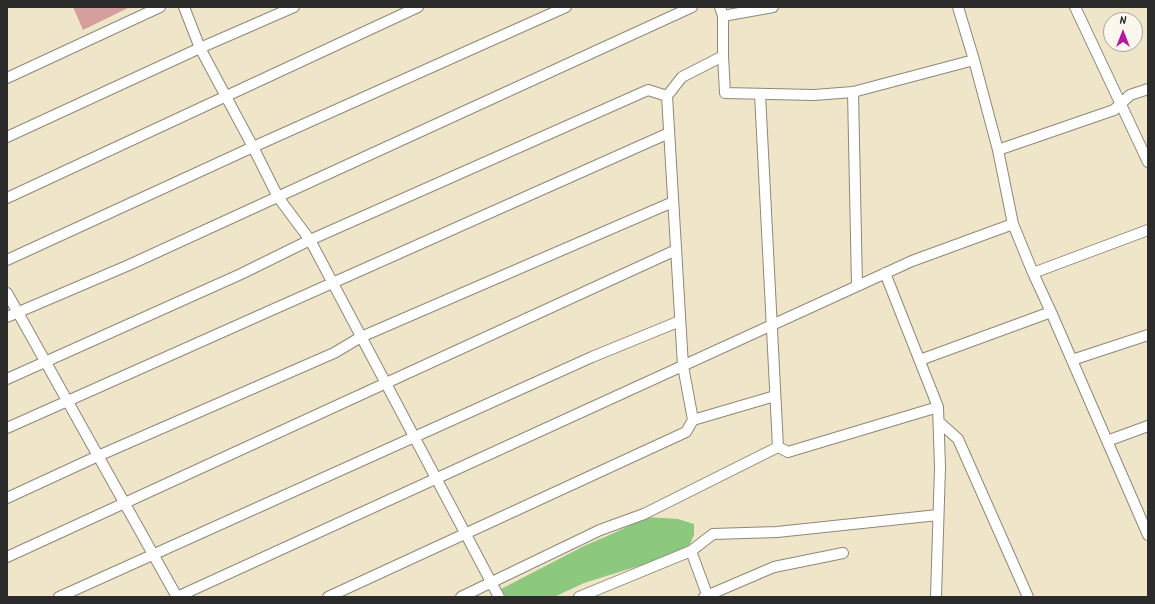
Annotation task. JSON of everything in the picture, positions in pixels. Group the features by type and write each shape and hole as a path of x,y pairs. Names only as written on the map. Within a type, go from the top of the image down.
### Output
{"street":[{"path":"7,78 160,7"},
{"path":"184,7 200,48 278,197 310,240 499,597"},
{"path":"7,137 200,48 294,7"},
{"path":"7,198 418,7"},
{"path":"7,260 253,147 566,7"},
{"path":"7,317 129,265 692,7"},
{"path":"773,7 721,11 725,93 814,95 853,92 974,60"},
{"path":"958,7 998,150 1013,224 1033,273 1147,532"},
{"path":"1076,7 1148,162"},
{"path":"328,597 686,432 693,420 683,366 666,96 682,78 724,56"},
{"path":"998,150 1114,110 1130,95 1148,89"},
{"path":"7,379 241,274 310,240 648,90 666,96"},
{"path":"853,92 857,286"},
{"path":"760,94 778,447"},
{"path":"7,428 669,133"},
{"path":"7,498 98,456 334,353 361,337 673,202"},
{"path":"7,293 177,597 885,273 912,261 1013,224"},
{"path":"1033,273 1148,230"},
{"path":"7,556 676,250"},
{"path":"885,273 938,407 940,467 936,597 933,597"},
{"path":"920,360 1051,312"},
{"path":"59,597 414,436 592,357 680,321"},
{"path":"1072,360 1148,335"},
{"path":"693,420 775,396"},
{"path":"778,447 788,452 938,407"},
{"path":"939,422 958,440 1028,597"},
{"path":"1107,441 1148,426"},
{"path":"461,597 600,530 644,514 778,447"},
{"path":"579,597 691,552 712,534 777,532 938,515"},
{"path":"691,552 707,596 774,567 843,553"}],"green space":[{"path":"648,517 678,519 694,524 694,535 690,544 683,549 645,564 584,583 554,597 506,597 501,589 584,546"}],"building":[{"path":"73,7 130,7 83,30"}]}
